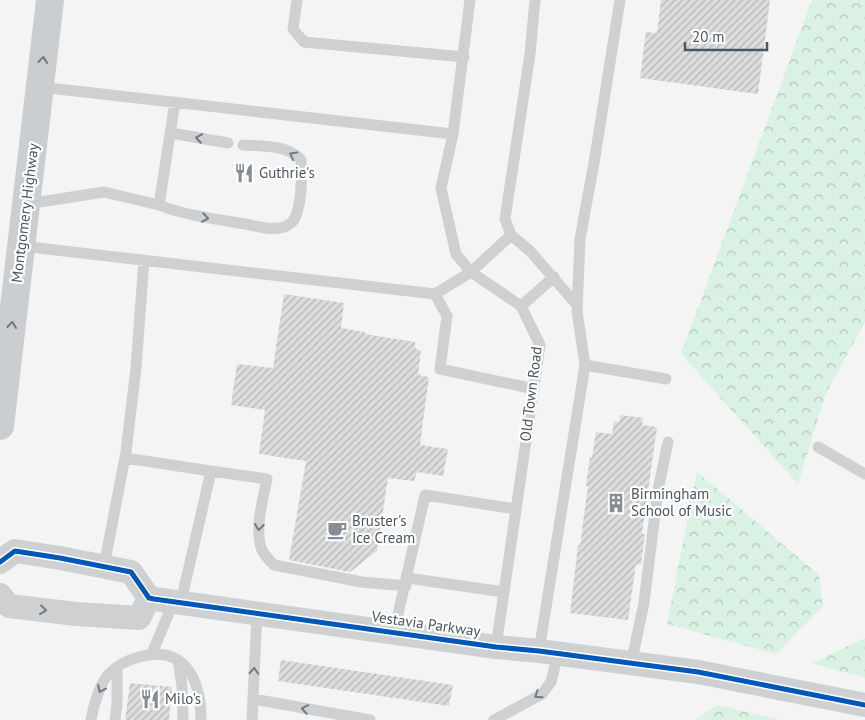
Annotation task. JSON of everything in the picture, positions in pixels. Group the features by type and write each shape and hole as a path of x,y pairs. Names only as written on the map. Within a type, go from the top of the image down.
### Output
{"main road":[{"name":"Montgomery Highway","path":"0,426 50,0"}],"street":[{"path":"0,562 15,551 131,572 149,598 139,618 76,614 9,606 0,595"},
{"name":"Vestavia Parkway","path":"149,598 698,672 865,705"}],"lane":[{"path":"297,0 293,29 304,42 464,57"},
{"name":"Old Town Road","path":"470,0 453,134 441,188 456,254 471,272 521,306 540,345 496,646"},
{"path":"535,0 528,64 505,219 511,235 530,251 577,306"},
{"path":"494,720 542,694 551,682 549,652 585,365 577,306 580,239 620,0"},
{"path":"40,87 453,134"},
{"path":"159,205 175,102"},
{"path":"171,133 228,143"},
{"path":"26,204 104,192 159,205 204,219 272,228 284,227 293,220 299,204 302,176 301,160 295,153 280,149 243,145"},
{"path":"21,246 435,294 471,272 511,235"},
{"path":"104,566 125,458 136,368 144,260"},
{"path":"521,306 554,277"},
{"path":"435,294 447,316 440,369 534,389"},
{"path":"585,365 666,379"},
{"path":"631,664 644,603 658,490 668,442"},
{"path":"818,447 865,474"},
{"path":"125,458 267,479 258,534 265,556 274,565 362,582 406,582 504,592"},
{"path":"152,653 178,602 211,471"},
{"path":"394,632 425,495 516,509"},
{"path":"252,720 257,613"},
{"path":"91,720 93,705 108,674 128,660 152,653 175,657 190,671 201,702 201,720"},
{"path":"178,660 182,686 183,720"},
{"path":"115,720 117,668"},
{"path":"253,700 370,720"}],"green space":[{"path":"812,0 865,0 865,322 826,393 798,484 681,354"},
{"path":"697,472 819,575 823,606 776,654 667,624"},
{"path":"865,638 865,678 812,663"},
{"path":"717,705 781,720 695,720"}],"building":[{"path":"661,0 770,0 758,94 640,78 646,32 657,33"},
{"path":"284,294 344,303 341,328 415,342 415,348 421,351 418,375 429,377 420,445 448,449 443,476 417,472 414,481 388,478 377,551 350,572 289,560 306,461 259,454 265,410 231,405 237,364 273,368"},
{"name":"Birmingham School of Music","path":"620,415 643,418 642,425 657,427 642,534 645,534 641,565 636,564 628,620 570,613 578,545 580,545 588,486 586,486 590,457 592,458 596,432 612,434 614,421 619,422"},
{"path":"281,660 453,685 449,706 278,681"},
{"name":"Milo's","path":"130,683 172,687 169,720 125,720"}],"cycle path":[{"path":"0,562 15,551 60,558 131,572 149,598 154,599 496,647 698,672 865,705"}],"place":[{"name":"Guthrie's","path":"244,173"},
{"name":"Birmingham School of Music","path":"616,503"},
{"name":"Bruster's Ice Cream","path":"337,530"},
{"name":"Milo's","path":"150,699"}]}
